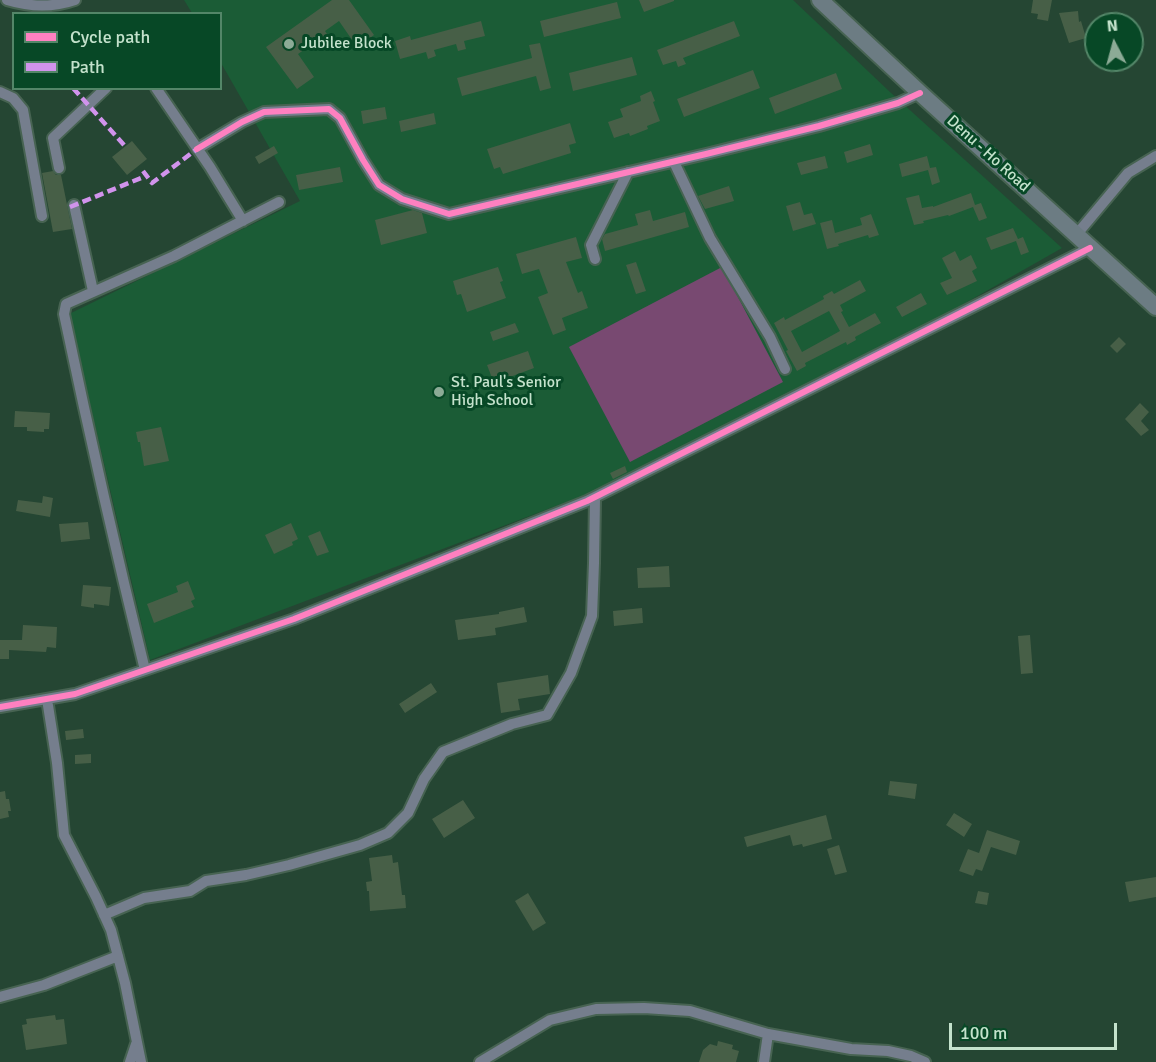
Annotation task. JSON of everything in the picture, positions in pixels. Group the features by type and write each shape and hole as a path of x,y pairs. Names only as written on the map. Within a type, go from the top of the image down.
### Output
{"main road":[{"name":"Denu - Ho Road","path":"820,0 1156,307"}],"street":[{"path":"6,0 20,4 45,6 75,0"},
{"path":"59,168 53,138 104,90"},
{"path":"157,90 243,221"},
{"path":"0,92 13,98 23,110 42,216"},
{"path":"197,149 242,122 264,112 329,109 340,117 379,185 402,199 449,214 819,126 898,103 920,93"},
{"path":"1077,234 1128,174 1156,156"},
{"path":"674,162 710,237 770,337 785,369"},
{"path":"595,259 591,245 628,172"},
{"path":"145,670 117,556 64,314 66,304 174,256 279,202"},
{"path":"74,205 93,291"},
{"path":"0,707 75,694 294,619 595,498 1090,248"},
{"path":"104,915 144,898 190,891 206,881 289,865 360,845 388,833 408,813 424,779 443,752 512,723 547,715 571,673 592,616 595,498"},
{"path":"47,699 57,763 64,834 111,930 125,983 141,1062"},
{"path":"0,997 44,985 118,956"},
{"path":"480,1062 550,1020 596,1009 644,1008 690,1011 768,1034 851,1049 888,1051 911,1056 924,1062"},
{"path":"764,1062 768,1034"},
{"path":"131,1062 137,1040"}],"shaded area":[{"name":"St. Paul's Senior High School","path":"184,0 793,0 890,92 1062,248 946,314 606,487 150,660 69,314 300,201 222,65 222,12 191,12"},
{"path":"722,267 783,382 630,462 569,347"}],"building":[{"name":"Jubilee Block","path":"332,0 349,0 374,35 357,47 339,21 325,31 327,34 298,54 314,77 297,89 266,47"},
{"path":"639,0 674,0 674,1 644,12"},
{"path":"1033,0 1052,0 1048,21 1037,19 1038,14 1031,13"},
{"path":"617,2 621,18 544,37 540,21"},
{"path":"1078,11 1084,39 1069,43 1059,13"},
{"path":"481,21 485,36 464,41 466,49 458,51 456,44 434,50 436,56 428,59 426,52 400,59 395,41 410,36 411,40"},
{"path":"734,21 740,36 683,58 686,64 678,67 676,61 663,65 657,50"},
{"path":"540,43 551,88 540,91 536,76 462,96 457,78 532,58 529,45"},
{"path":"632,57 637,75 573,91 569,73"},
{"path":"753,70 760,88 684,117 677,99"},
{"path":"836,73 842,89 775,114 769,98"},
{"path":"651,91 660,121 630,136 629,133 614,138 608,122 623,117 620,109 641,101 640,96"},
{"path":"385,107 387,119 363,124 361,111"},
{"path":"434,113 436,124 401,132 399,121"},
{"path":"570,123 576,143 569,145 571,153 503,174 500,167 494,169 487,149"},
{"path":"132,141 147,159 127,175 112,157"},
{"path":"870,144 873,155 847,163 844,152"},
{"path":"274,146 278,153 259,164 255,157"},
{"path":"825,156 828,168 801,175 797,163"},
{"path":"927,156 930,168 936,167 940,182 932,185 928,170 902,177 899,164"},
{"path":"340,167 343,182 299,190 296,175"},
{"path":"53,171 56,175 61,175 72,229 53,232 42,173"},
{"path":"729,186 734,201 705,209 698,196"},
{"path":"971,193 975,205 981,203 987,218 979,221 973,207 914,225 906,198 919,195 922,208 933,207"},
{"path":"800,202 804,215 812,213 816,224 793,231 786,206"},
{"path":"413,210 422,213 427,233 381,245 375,220"},
{"path":"650,210 653,221 685,212 689,227 605,251 602,239 605,234 638,225 635,214"},
{"path":"871,214 879,235 869,238 868,235 827,249 820,223 832,220 835,233 862,225 860,218"},
{"path":"1013,228 1018,239 1023,237 1029,252 1021,255 1016,241 991,250 986,238"},
{"path":"576,237 582,258 566,262 578,293 582,291 588,308 562,318 566,330 553,335 538,297 548,293 539,269 522,274 516,254"},
{"path":"955,251 960,261 971,255 977,268 972,271 977,281 947,295 940,283 952,278 942,258"},
{"path":"636,262 646,291 636,294 626,265"},
{"path":"498,267 503,281 500,282 506,298 467,312 461,294 457,295 453,281"},
{"path":"860,280 866,291 840,305 843,311 841,312 849,327 875,313 881,323 855,337 856,340 847,345 846,342 805,363 806,366 797,371 774,323 784,317 785,320 824,299 823,296 832,291 834,294","holes":["829,311 840,331 802,352 791,331"]},
{"path":"921,293 927,304 902,317 896,307"},
{"path":"515,323 519,332 493,341 490,332"},
{"path":"1119,337 1126,344 1117,353 1110,346"},
{"path":"528,351 534,368 494,383 487,365"},
{"path":"1140,403 1149,412 1141,421 1149,430 1141,436 1125,419"},
{"path":"15,411 50,413 49,429 44,429 44,432 27,431 27,427 14,427"},
{"path":"161,427 169,461 144,466 136,432"},
{"path":"625,466 627,472 613,479 610,473"},
{"path":"43,496 53,498 50,517 16,511 18,500 42,503"},
{"path":"88,522 90,539 61,542 59,524"},
{"path":"291,523 298,539 292,542 293,545 274,554 265,535"},
{"path":"320,531 329,552 317,556 308,536"},
{"path":"669,566 670,587 638,588 637,568"},
{"path":"188,581 195,599 191,601 194,607 154,623 147,604 178,592 176,586"},
{"path":"83,585 111,587 109,606 94,604 94,608 81,606"},
{"path":"524,607 527,622 495,628 496,635 458,640 455,620 499,614 499,612"},
{"path":"642,608 643,623 614,626 613,611"},
{"path":"23,625 57,627 56,648 47,647 46,652 9,650 9,659 0,659 0,640 22,640"},
{"path":"1030,635 1033,673 1021,674 1018,636"},
{"path":"548,675 550,694 518,699 520,710 501,713 497,683"},
{"path":"431,683 437,692 405,713 399,704"},
{"path":"83,729 84,738 66,740 65,731"},
{"path":"91,754 91,763 75,764 75,755"},
{"path":"890,781 917,784 915,799 888,795"},
{"path":"5,791 11,811 8,811 9,817 0,819 0,792"},
{"path":"463,800 475,818 444,838 432,819"},
{"path":"954,813 972,824 964,837 946,825"},
{"path":"826,815 832,839 803,847 802,844 793,846 790,835 747,847 744,837"},
{"path":"987,830 1020,841 1016,855 991,847 982,871 976,869 973,876 959,871 968,849 979,853"},
{"path":"839,845 847,872 835,875 827,849"},
{"path":"392,855 393,863 398,862 406,908 370,911 366,882 372,881 369,858"},
{"path":"1156,877 1156,897 1129,902 1125,882"},
{"path":"978,891 989,893 987,905 975,903"},
{"path":"528,893 546,923 533,931 515,901"},
{"path":"55,1015 56,1020 64,1019 67,1044 26,1050 22,1025 27,1024 26,1019"},
{"path":"718,1041 733,1045 732,1049 739,1051 736,1062 699,1062 703,1050 710,1044 717,1046"}],"marked path":[{"path":"75,90 124,145"},
{"path":"143,171 152,183 197,149"},
{"path":"70,207 146,176"}],"cycle path":[{"path":"197,149 242,122 264,112 329,109 340,118 379,185 402,199 449,214 819,126 898,103 920,93"},
{"path":"0,707 75,694 294,619 587,501 1090,248"}],"place":[{"name":"Jubilee Block","path":"289,44"},
{"name":"St. Paul's Senior High School","path":"439,392"}]}
